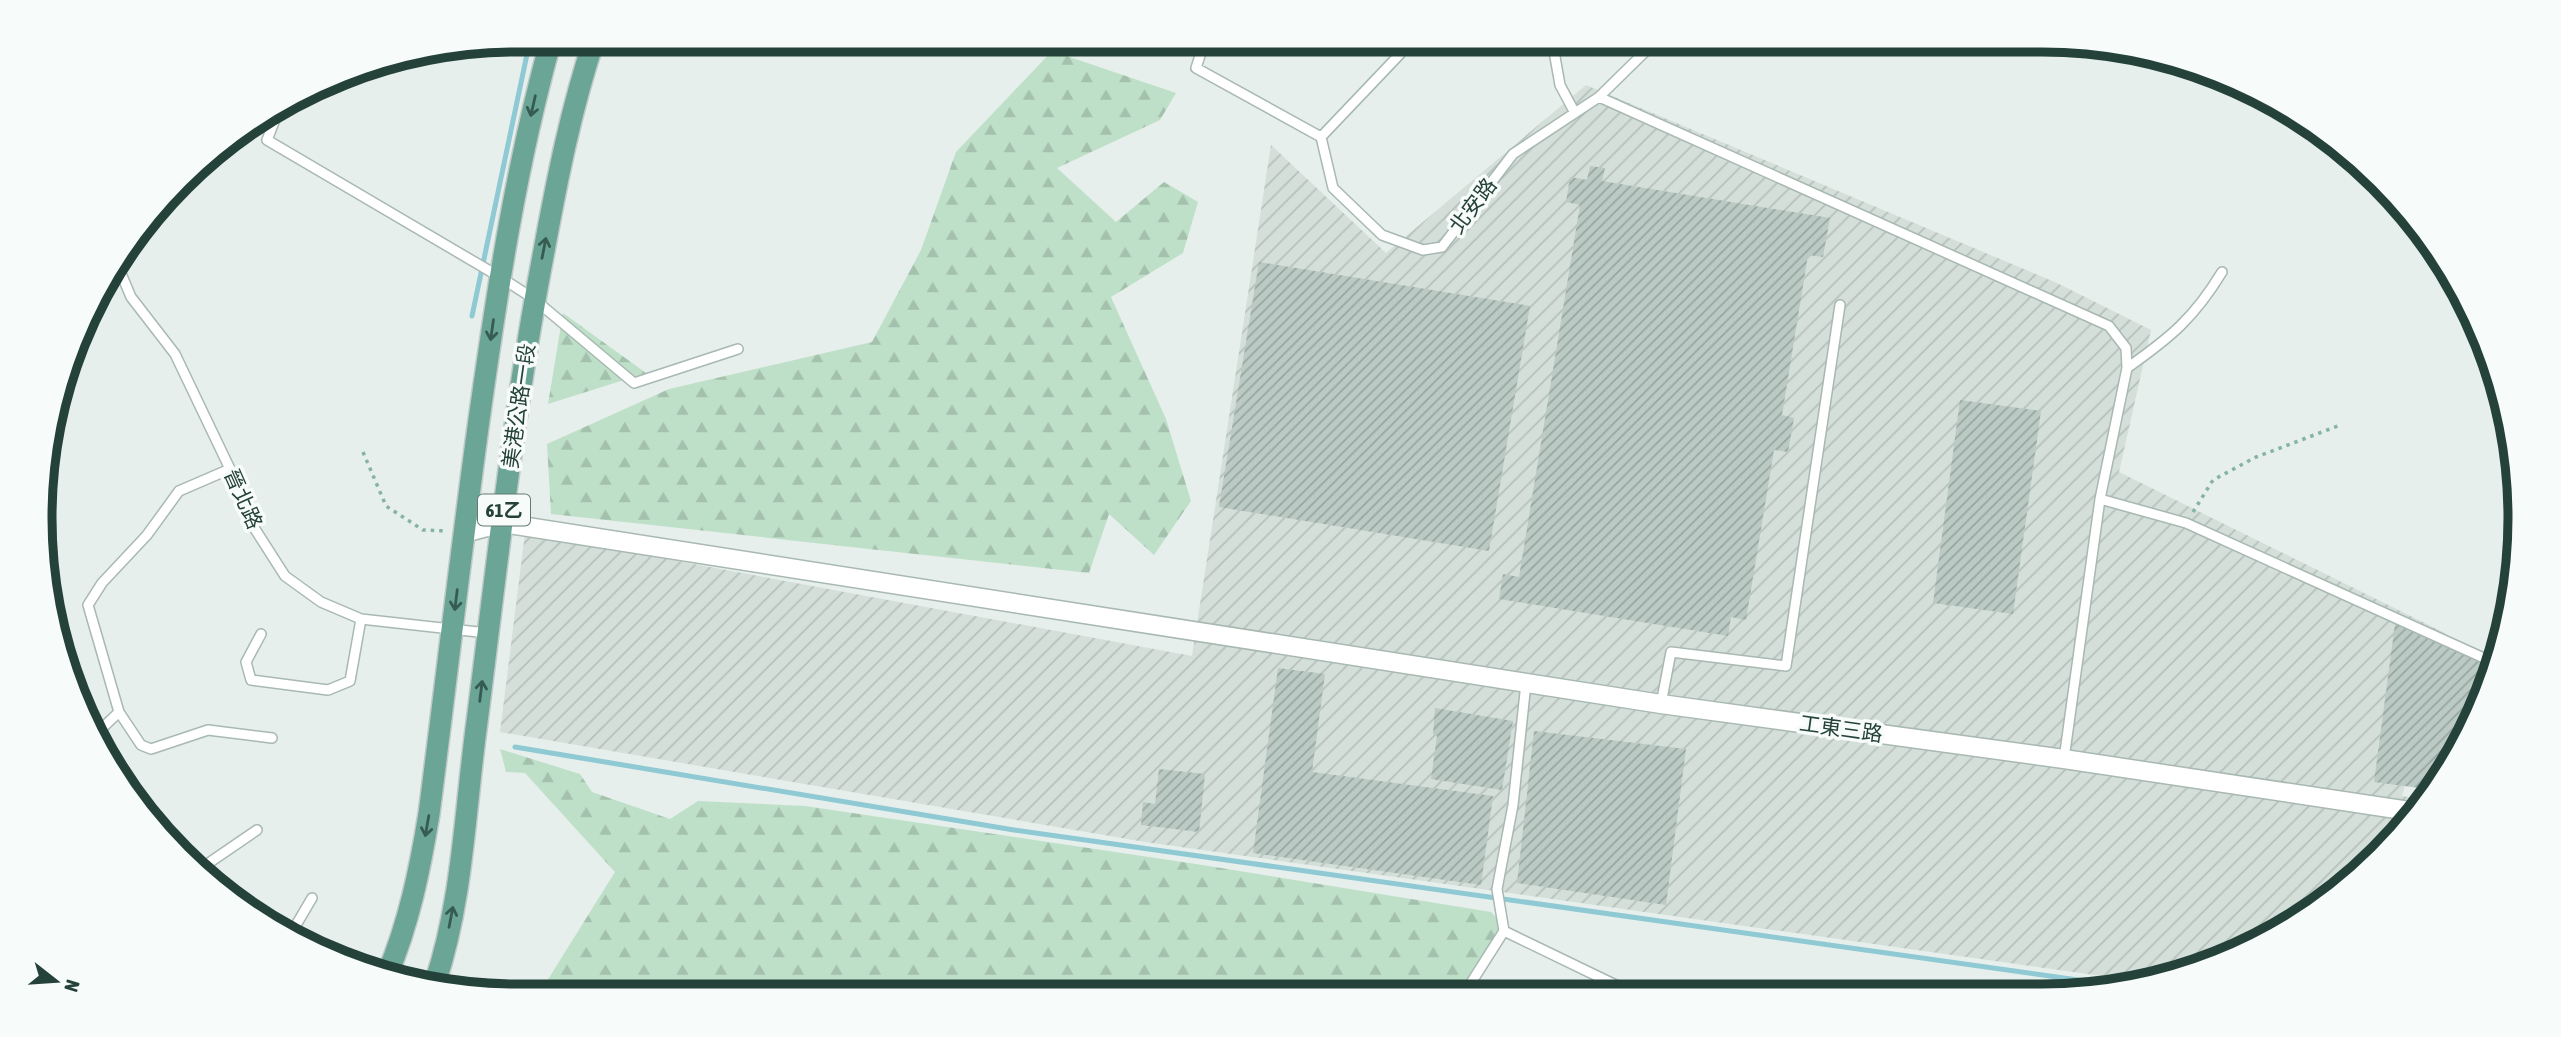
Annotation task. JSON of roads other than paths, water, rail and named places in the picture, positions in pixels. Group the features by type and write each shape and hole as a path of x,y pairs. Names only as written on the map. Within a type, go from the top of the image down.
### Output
{"main road":[{"name":"美港公路一段","path":"390,967 401,941 418,879 429,814 464,533 500,277 515,189 548,52"},
{"name":"美港公路一段","path":"437,978 458,880 502,523 534,299 558,178 590,52"}],"street":[{"path":"464,533 502,523"},
{"name":"工東三路","path":"502,523 1661,704 2064,759 2405,810"}],"lane":[{"path":"1201,52 1196,68 1321,137 1401,52"},
{"path":"1554,52 1560,85 1575,113"},
{"name":"北安路","path":"1321,137 1333,188 1382,235 1423,250 1442,247 1513,154 1599,97 1645,52"},
{"path":"1599,97 2109,326 2126,348 2127,368 2099,499 2064,759"},
{"path":"274,122 267,141 534,299 634,383 738,349"},
{"path":"2127,368 2171,337 2204,302 2222,272"},
{"name":"晉北路","path":"122,275 131,297 175,354 230,470 253,526 285,576 321,602 361,619 488,633"},
{"path":"1661,704 1671,652 1786,666 1840,305"},
{"path":"230,470 179,491 147,535 102,583 88,605 118,712 141,745 151,749 208,730 272,737"},
{"path":"2099,499 2186,523 2487,659"},
{"path":"261,634 246,662 251,680 328,690 350,681 361,619"},
{"path":"1470,984 1504,931 1497,889 1513,805 1526,683"},
{"path":"102,728 118,712"},
{"path":"206,865 257,830"},
{"path":"295,927 312,898"},
{"path":"1504,931 1614,984"}],"waterway":[{"path":"472,316 527,52"},
{"path":"515,747 1014,830 2093,982"}]}
